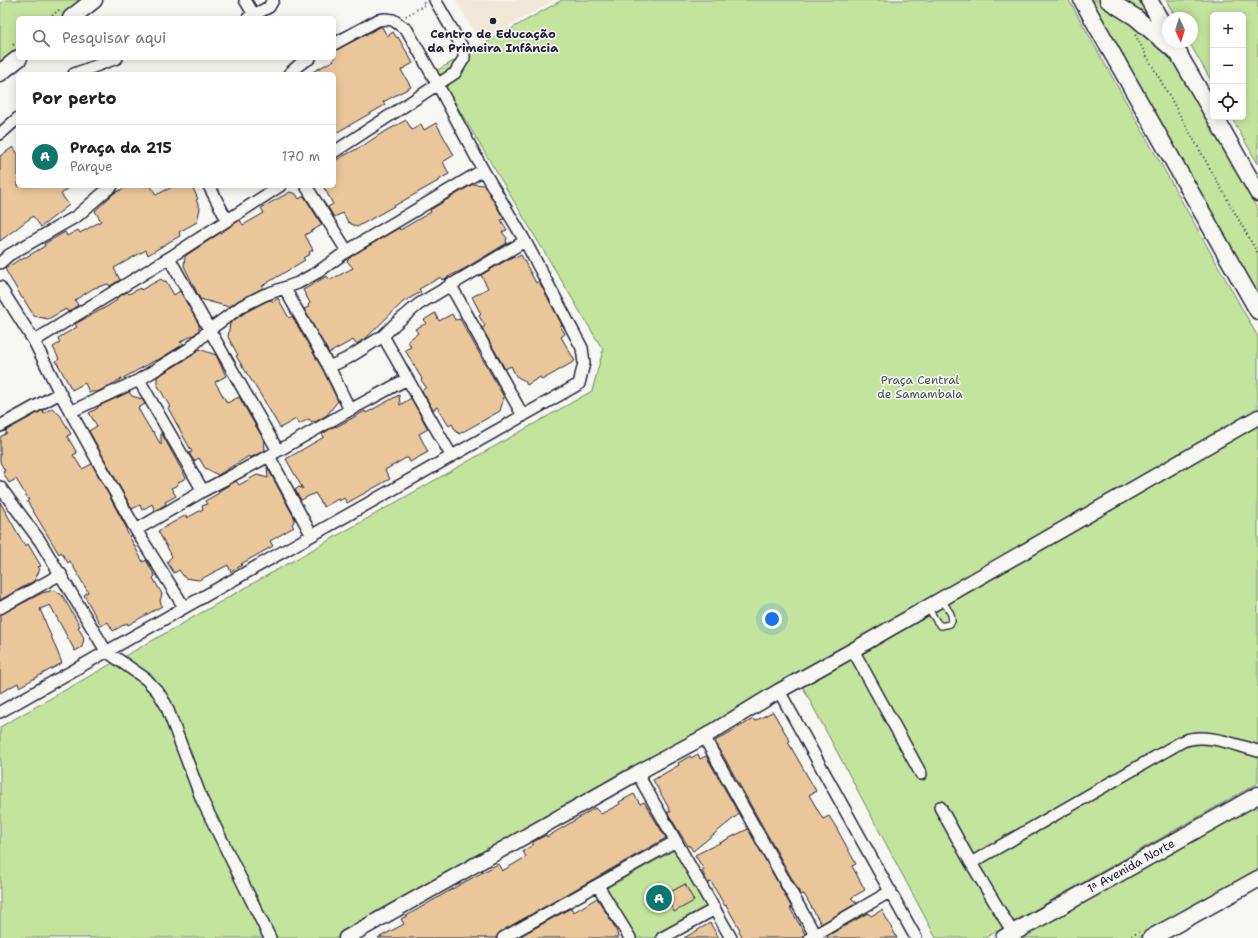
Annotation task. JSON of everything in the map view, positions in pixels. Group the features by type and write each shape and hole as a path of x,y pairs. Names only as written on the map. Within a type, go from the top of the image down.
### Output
{"main road":[{"path":"74,16 94,0"},
{"path":"1082,0 1258,311"},
{"path":"1108,0 1135,17 1176,49 1210,109"},
{"path":"1148,0 1162,24"},
{"path":"0,73 16,60"},
{"path":"1217,120 1258,193"},
{"name":"1ᵃ Avenida Norte","path":"1008,935 1258,795"},
{"path":"1151,938 1258,879"}],"street":[{"path":"245,0 251,16 270,6 272,0"},
{"path":"336,151 455,73 464,58 464,50 435,0"},
{"path":"0,712 311,534 579,384 584,363 582,348 526,241 483,170 407,30 396,22 385,19 378,20 336,43"},
{"path":"79,72 112,60"},
{"path":"292,72 307,60"},
{"path":"0,134 16,120"},
{"path":"70,412 139,380 189,349 209,330 242,306 264,295 298,283 318,272 347,251 483,170"},
{"path":"0,263 9,255 77,216 110,188"},
{"path":"210,188 227,220"},
{"path":"34,341 169,258 277,188"},
{"path":"307,188 347,251"},
{"path":"329,367 348,358 383,336 398,321 419,304 450,284 526,241"},
{"path":"169,258 274,453 311,534"},
{"path":"450,284 523,416"},
{"path":"0,287 34,341 70,412 136,530 184,607"},
{"path":"285,288 329,367 350,410"},
{"path":"383,336 451,456"},
{"path":"136,530 407,379"},
{"path":"139,380 203,492"},
{"path":"0,426 60,393"},
{"path":"346,938 361,934 637,773 704,737 779,691 927,608 1258,417"},
{"path":"0,487 40,541 106,651 146,679 158,692 166,705 202,800 270,938"},
{"path":"0,608 61,574"},
{"path":"853,650 921,774"},
{"path":"779,691 916,938"},
{"path":"704,737 812,936 890,891"},
{"path":"971,863 1183,740 1202,737 1258,751"},
{"path":"637,773 731,938"},
{"path":"940,807 1008,935"},
{"path":"503,938 676,841"},
{"path":"598,886 630,938"},
{"path":"662,938 715,909"}],"lane":[{"path":"927,608 941,626 950,624 952,621 951,614 941,599"}],"path":[{"path":"396,22 425,5 422,0"},
{"path":"1134,34 1258,254"}],"shaded area":[{"name":"Centro de Educação da Primeira Infância","path":"456,0 555,0 480,43"}],"green space":[{"path":"5,0 90,0 70,16 16,16 16,57 0,69 0,4"},
{"name":"Praça Central de Samambaia","path":"562,0 1069,0 1258,337 1258,783 985,938 936,938 800,682 353,938 0,938 0,727 592,391 603,350 436,71"},
{"path":"1092,0 1139,0 1162,41 1162,48 1166,48 1258,210 1258,294"},
{"path":"1166,0 1258,0 1258,164 1233,120 1246,120 1246,12 1210,12 1210,79 1192,48 1198,48 1198,12 1173,12"},
{"path":"1258,802 1258,871 1138,938 1020,938"},
{"path":"678,848 711,908 660,938 635,938 607,888"}],"building":[{"path":"380,27 382,27 387,36 393,32 397,38 398,37 413,63 401,70 411,87 383,102 385,105 336,133 336,72 313,72 336,60 336,50"},
{"path":"406,120 412,130 421,124 424,130 436,123 454,155 443,162 449,174 357,227 348,222 343,213 334,217 328,207 333,204 324,188 336,188 336,160"},
{"path":"13,147 16,151 16,188 69,188 61,194 69,205 41,227 33,216 0,241 0,156"},
{"path":"473,184 484,185 504,219 501,220 507,230 502,232 507,238 507,243 464,269 442,280 441,277 419,289 421,292 403,302 366,338 356,344 353,340 329,353 304,309 309,307 308,305 310,303 303,290 327,276 330,280 353,268 347,261 353,255 399,228 400,230 431,212 430,210"},
{"path":"125,188 152,188 156,195 170,188 193,188 200,208 197,222 179,232 180,236 148,255 146,250 114,268 120,280 110,286 108,284 94,288 75,300 78,305 68,312 66,309 48,319 34,316 5,269 45,246 44,244 65,232 67,236 78,230 80,233 101,221 95,211 114,193"},
{"path":"290,192 296,194 299,199 304,196 322,225 305,235 313,250 309,252 310,254 303,258 305,260 262,286 263,288 239,300 229,307 200,299 184,266 185,256 240,220 243,225 264,213 261,208"},
{"path":"521,255 536,283 539,281 562,325 560,326 565,334 561,337 575,361 542,380 540,377 527,385 525,381 516,376 511,366 505,369 482,328 485,326 479,316 481,314 472,297 488,288 481,275 514,256 515,258"},
{"path":"161,279 166,281 174,295 180,291 199,324 199,330 195,334 180,342 184,344 156,361 97,392 89,392 85,383 72,390 56,361 59,359 53,347 60,343 58,338 77,327 75,324 117,300 116,298 127,292 129,294 140,288 141,290"},
{"path":"278,298 289,318 292,316 323,370 338,401 327,415 315,422 312,422 309,419 299,424 296,419 280,428 236,356 238,355 228,337 230,323 246,312 267,301 272,300 273,302"},
{"path":"435,313 439,321 452,314 455,320 460,319 504,397 500,411 459,434 452,424 449,426 437,407 433,410 422,391 426,387 405,350 411,347 408,341 418,333 415,329 427,323 424,320"},
{"path":"199,349 216,355 226,376 215,382 227,403 239,397 264,440 265,450 250,458 249,456 218,475 205,468 199,458 194,461 189,453 192,452 168,408 170,407 157,384 157,377 193,355"},
{"path":"129,392 132,396 142,399 145,404 138,408 143,417 161,445 161,432 186,478 177,483 178,485 171,488 176,496 165,502 166,504 155,511 152,504 142,510 140,505 132,509 89,431 97,426 89,413 98,408 97,407"},
{"path":"399,395 400,405 411,398 428,429 419,434 428,452 410,462 408,458 406,458 385,470 390,479 347,503 344,498 339,501 338,499 324,507 315,493 301,500 295,490 299,487 303,489 286,459 324,437 322,434 335,426 336,427 365,411 366,413"},
{"path":"52,408 60,415 71,434 67,436 77,453 73,455 82,469 92,464 143,562 146,560 155,576 153,578 162,594 160,601 162,606 128,625 127,623 113,631 108,622 101,626 84,595 88,592 70,561 68,563 61,552 59,554 27,501 29,500 16,479 9,483 0,462 0,437 7,433 5,431 43,410 44,413"},
{"path":"267,467 295,519 292,525 294,527 270,541 273,546 241,564 242,565 231,572 228,565 199,580 185,578 179,570 174,573 167,562 172,556 158,531 186,515 187,518 203,509 202,506 207,504 205,501 236,481 239,485 257,475 268,478"},
{"path":"0,502 25,546 28,544 41,566 38,567 40,569 34,581 0,600"},
{"path":"54,590 62,595 80,626 78,627 84,638 82,647 75,651 50,605 40,609 62,663 19,687 18,683 0,693 0,615 42,593"},
{"path":"772,712 790,741 788,742 816,791 809,795 823,819 829,816 836,827 856,864 852,866 865,890 851,898 857,903 821,924 804,894 801,895 715,741 753,719 755,721"},
{"path":"698,754 700,759 706,756 739,814 693,851 690,846 688,846 667,812 671,812 653,780 679,765 678,763 690,756 691,758"},
{"path":"634,794 640,804 644,802 666,838 500,932 496,938 378,938 404,924 401,919 461,884 498,864 502,871 526,857 523,851 533,845 533,842 546,835 547,837 595,808 601,814 620,804 619,802"},
{"path":"748,829 792,908 790,908 805,934 803,938 743,938 726,905 725,906 711,882 708,883 702,871 704,870 695,855"},
{"path":"685,884 694,901 674,912 665,895"},
{"path":"597,898 612,922 619,938 517,938 571,908 574,912"},
{"path":"882,910 897,938 828,938 827,936 868,913 871,916"},
{"path":"710,923 719,938 684,938"}],"place":[{"name":"Centro de Educação da Primeira Infância","path":"493,21"},
{"name":"Praça da 215","path":"659,898"}]}
